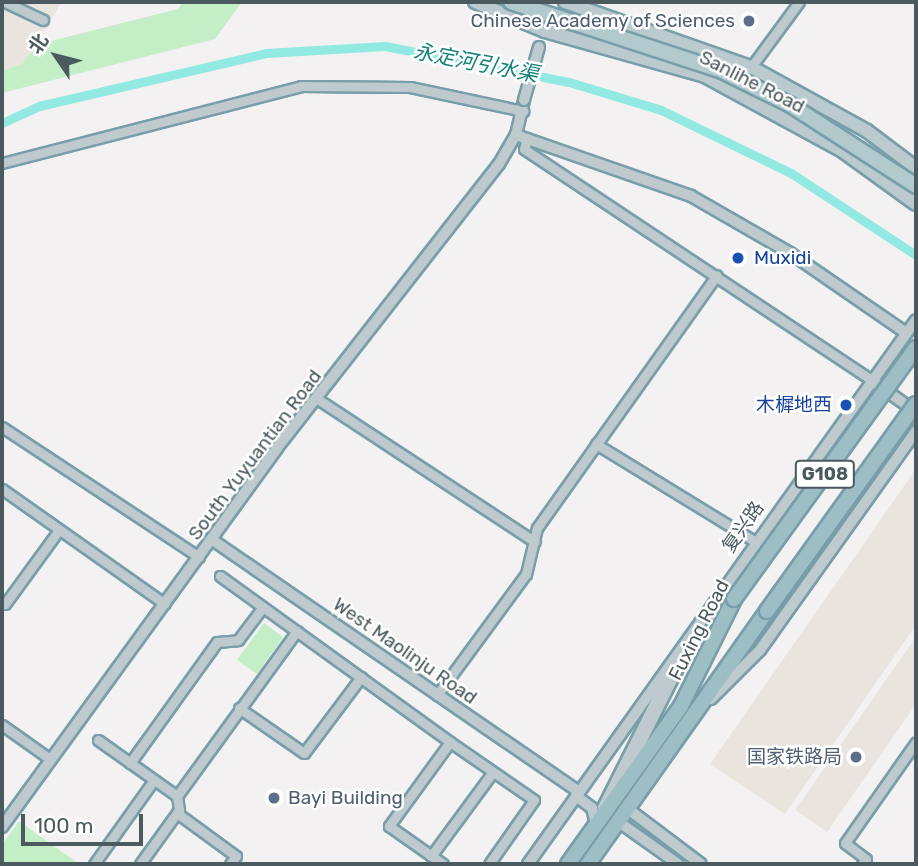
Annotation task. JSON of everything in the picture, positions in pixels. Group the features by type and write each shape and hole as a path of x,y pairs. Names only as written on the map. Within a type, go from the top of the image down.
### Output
{"highway":[{"name":"Fuxing Road","path":"572,860 681,706 734,599 916,348"},
{"name":"Fuxing Road","path":"589,864 916,404"}],"main road":[{"name":"Sanlihe Road","path":"475,2 545,31 705,76 854,158 916,204"},
{"path":"511,2 722,71 789,104 916,186"},
{"name":"Sanlihe Road","path":"565,2 711,50 751,67 867,131 916,168"},
{"path":"854,158 869,143 867,131"}],"street":[{"path":"5,2 43,20"},
{"path":"751,67 799,2"},
{"name":"South Yuyuantian Road","path":"2,827 211,539 521,136 523,105 545,31"},
{"path":"705,76 711,50"},
{"path":"2,163 301,86 410,87 523,105"},
{"path":"521,136 524,149 717,275 916,413"},
{"path":"521,136 641,176 742,222 905,332"},
{"path":"437,695 526,574 537,528 717,275"},
{"name":"复兴路","path":"577,794 682,650 711,602 754,541 870,379 916,320"},
{"path":"318,400 535,542"},
{"path":"2,427 199,557"},
{"path":"694,716 761,650 916,431"},
{"path":"596,444 754,541"},
{"path":"2,489 165,604"},
{"path":"3,605 59,530"},
{"name":"West Maolinju Road","path":"211,539 577,794 592,808 595,820"},
{"path":"220,576 534,800 489,864"},
{"path":"610,806 711,602"},
{"path":"130,763 217,642 239,640 263,607"},
{"path":"139,864 177,813 177,796 297,631"},
{"path":"572,860 682,650"},
{"path":"239,708 304,753 361,677"},
{"path":"2,725 50,759"},
{"path":"98,740 177,796"},
{"path":"443,864 389,826 450,742"},
{"path":"862,864 866,859 845,843 916,742"},
{"path":"431,856 493,772"},
{"path":"94,864 154,780"},
{"path":"528,864 577,794"},
{"path":"177,813 236,856 230,864"},
{"path":"623,816 643,822 701,864"},
{"path":"623,816 634,833 678,864"},
{"path":"634,833 643,822"}],"shaded area":[{"path":"2,2 62,2 23,63 2,71"},
{"path":"916,469 916,625 785,814 710,764"},
{"name":"国家铁路局","path":"916,637 916,704 827,832 795,810"}],"green space":[{"path":"183,2 242,2 215,39 2,93 2,71 23,63 35,45 178,9"},
{"path":"264,623 283,637 257,674 237,660"},
{"path":"19,821 79,864 2,864 2,845"}],"waterway":[{"name":"永定河引水渠","path":"2,123 39,106 266,53 385,46 569,82 661,110 791,173 916,255"}],"place":[{"name":"Chinese Academy of Sciences","path":"749,21"},
{"name":"Muxidi","path":"738,258"},
{"name":"木樨地西","path":"846,405"},
{"name":"国家铁路局","path":"856,757"},
{"name":"Bayi Building","path":"274,798"}]}
